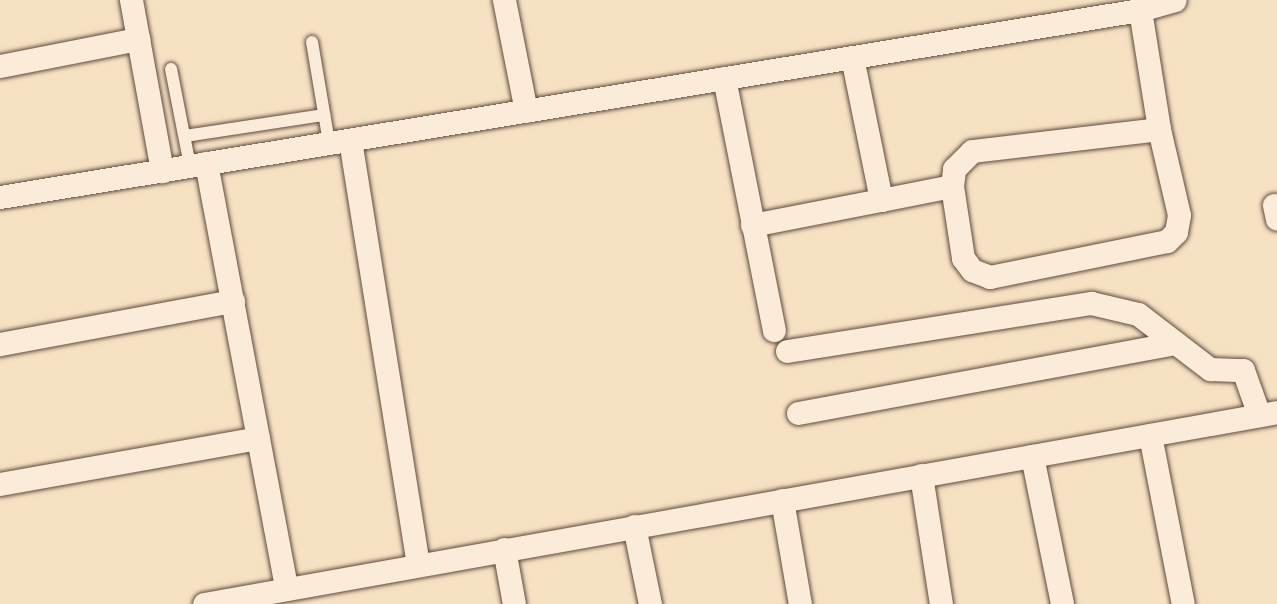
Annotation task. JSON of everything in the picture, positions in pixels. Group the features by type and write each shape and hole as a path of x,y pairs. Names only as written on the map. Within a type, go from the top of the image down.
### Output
{"street":[{"path":"131,0 162,171"},
{"path":"504,0 526,111"},
{"path":"0,197 1140,9 1175,0"},
{"path":"1140,9 1159,129 1179,215 1176,232 1167,242 990,277 972,270 963,258 952,186 954,169 972,151 1159,129"},
{"path":"0,66 138,39"},
{"path":"852,57 881,200"},
{"path":"724,78 775,330"},
{"path":"339,142 418,564"},
{"path":"198,165 233,301 286,588"},
{"path":"752,225 952,186"},
{"path":"0,344 233,301"},
{"path":"204,604 1268,414 1248,374 1234,368 1210,369 1138,314 1091,303 787,351"},
{"path":"798,412 1176,343"},
{"path":"1150,435 1183,604"},
{"path":"0,484 258,438"},
{"path":"1032,456 1062,604"},
{"path":"921,475 941,604"},
{"path":"782,500 800,604"},
{"path":"634,526 650,604"},
{"path":"504,549 514,604"}],"lane":[{"path":"312,42 324,115 339,142"},
{"path":"171,69 185,136 198,165"},
{"path":"185,136 324,115"}]}
